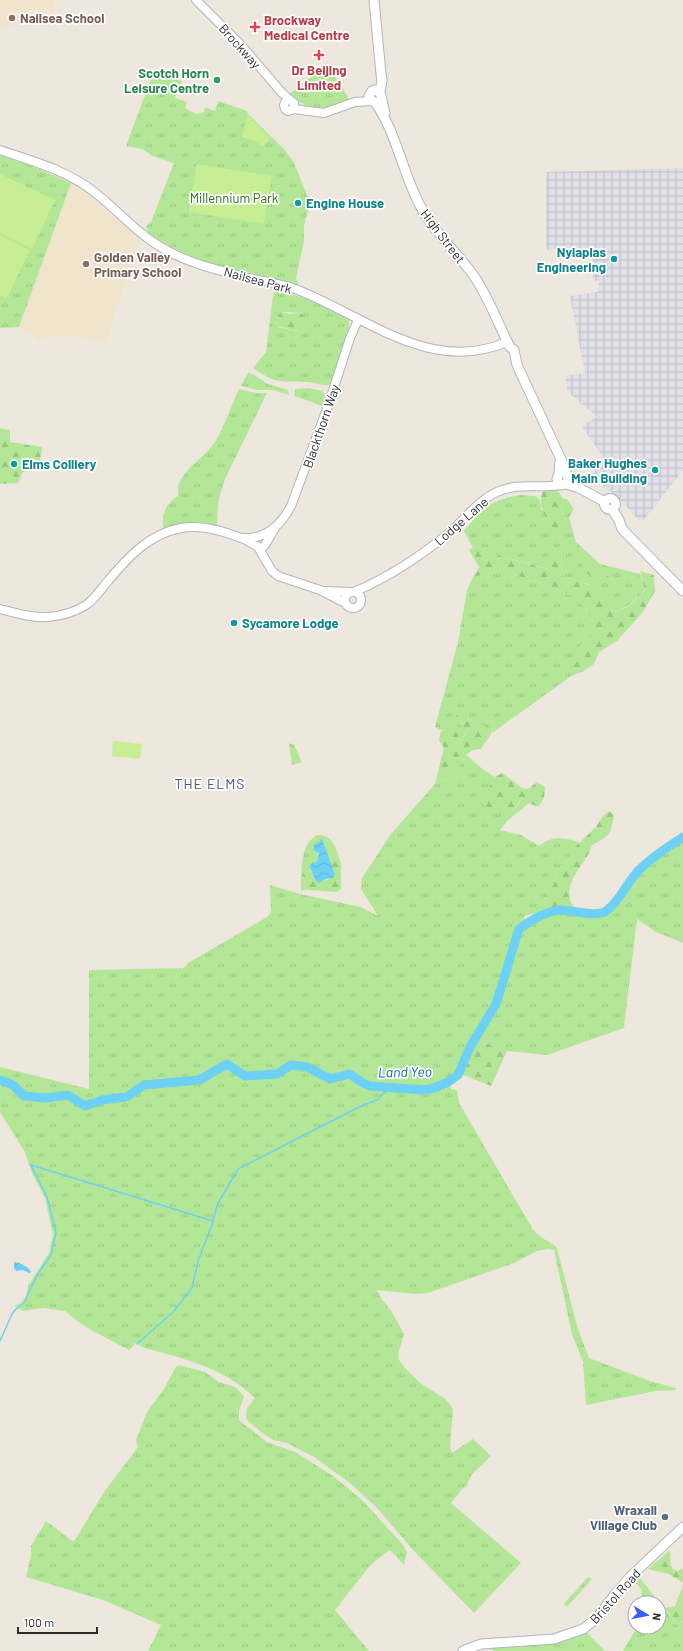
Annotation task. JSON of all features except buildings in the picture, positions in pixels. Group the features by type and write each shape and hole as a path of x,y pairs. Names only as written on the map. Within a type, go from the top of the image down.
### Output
{"main road":[{"path":"374,0 381,74 375,96"},
{"name":"High Street","path":"375,96 385,108 386,119 414,193 423,212 474,277 490,305 560,459 563,479"},
{"path":"563,479 605,502 609,498 614,500 616,505 612,509 619,520 622,529 683,591"},
{"name":"Bristol Road","path":"463,1651 481,1644 554,1639 583,1629 596,1619 630,1577 683,1527"}],"street":[{"name":"Brockway","path":"196,0 236,40 290,104 305,110 324,113 375,96"},
{"name":"Nailsea Park","path":"0,150 62,172 85,185 146,237 172,253 187,259 229,273 291,288 320,300 398,339 414,344 436,349 466,352 510,349"},
{"name":"Blackthorn Way","path":"260,543 286,516 292,506 327,409 350,338 358,320"},
{"name":"Lodge Lane","path":"320,590 352,592 382,579 436,544 488,497 498,492 522,486 547,486 563,479"},
{"path":"0,609 30,616 47,617 81,608 94,598 135,551 150,540 185,527 208,529 260,543"},
{"name":"Lodge Lane","path":"260,543 271,568 278,576 320,590 345,603"},
{"name":"Lodge Lane","path":"361,600 369,590 382,579"},
{"path":"352,592 358,594 361,600 360,605 354,608 349,607 345,603 346,596 352,592"}],"shaded area":[{"name":"Nailsea School","path":"0,0 55,0 55,13 30,8 22,22 0,29"},
{"path":"683,168 683,470 643,521 638,519 616,495 589,477 604,459 582,426 597,417 567,391 566,376 585,373 570,296 598,292 599,281 593,280 592,249 546,250 546,172"},
{"name":"Golden Valley Primary School","path":"71,183 91,196 97,205 114,218 120,220 140,238 106,342 75,336 50,337 38,340 30,332 19,327"}],"green space":[{"path":"328,65 348,97 348,100 325,108 318,108 304,104 289,94 302,85 305,80"},
{"name":"Millennium Park","path":"154,71 182,81 175,98 187,102 185,108 196,114 204,112 205,107 215,111 218,101 247,111 247,113 285,150 294,163 310,202 304,226 304,241 296,278 299,287 275,279 204,261 182,252 148,234 146,226 151,222 174,163 153,156 142,149 126,146"},
{"path":"247,115 270,138 263,146 242,137"},
{"path":"0,155 30,165 71,183 19,327 0,328"},
{"path":"197,164 272,176 264,224 189,212"},
{"path":"0,174 55,200 32,249 0,233"},
{"path":"0,235 30,250 7,298 0,295"},
{"path":"274,288 310,300 349,320 348,333 331,384 329,385 310,382 278,381 268,377 253,368 266,352","holes":["281,312 302,313 297,331 279,328 276,322"]},
{"path":"281,312 289,314 300,313 305,316 305,322 299,330 293,331 286,328 277,327 276,320"},
{"path":"249,372 268,384 288,390 289,395 273,390 257,390 242,386 241,385"},
{"path":"308,388 323,391 326,398 323,406 294,396 295,389"},
{"path":"239,389 256,393 267,393 225,479 218,502 217,526 190,524 163,529 165,510 170,502 178,496 180,481 189,469 211,448 219,436"},
{"path":"0,428 10,430 10,442 42,447 39,467 23,472 18,483 0,484"},
{"path":"543,489 558,491 564,500 561,509 565,520 562,530 553,529 542,510 541,501"},
{"path":"522,495 536,496 540,501 541,510 565,520 561,509 564,501 563,499 567,499 574,509 569,518 576,542 600,564 640,574 645,589 642,593 624,608 615,612 610,610 588,584 562,576 561,548 558,545 555,549 549,569 485,552 476,546 473,548 464,531 476,517 496,502"},
{"path":"558,545 561,547 562,576 585,583 599,591 608,602 610,610 615,612 632,603 645,590 640,571 654,575 655,591 642,613 617,641 599,652 594,664 582,672 573,672 572,663 580,646 590,638 594,625 589,613 575,596 502,570 473,577 479,567 469,550 476,546 485,552 548,569 555,549"},
{"path":"584,558 592,567 614,580 613,584 607,584 592,578 584,570 582,565 580,559"},
{"path":"502,570 575,596 589,613 594,625 590,638 580,646 573,672 582,672 571,676 492,733 493,727 482,726 468,719 468,729 461,741 456,738 459,735 435,727 458,642 467,590 473,577"},
{"path":"456,715 479,724 493,727 490,736 481,749 473,750 466,755 453,776 435,784 444,748 439,740 441,731 452,731 459,734 457,738 461,741 468,730 457,723"},
{"path":"113,741 142,744 140,759 112,756"},
{"path":"289,743 294,745 302,762 292,765"},
{"path":"466,755 485,771 495,777 481,800 498,813 513,809 519,805 522,797 529,803 507,821 500,830 521,835 539,846 549,840 558,838 579,842 565,865 556,871 554,884 545,895 547,910 524,916 524,919 575,911 593,915 604,913 620,898 635,876 644,867 683,839 683,943 656,932 637,919 624,1028 547,1055 507,1051 478,1040 458,1078 450,1084 451,1089 457,1090 459,1103 532,1228 542,1238 557,1248 577,1326 589,1358 650,1381 676,1388 676,1390 655,1391 586,1405 583,1362 572,1334 554,1250 547,1249 537,1251 514,1263 428,1293 414,1294 377,1290 381,1298 392,1312 404,1334 398,1355 399,1360 420,1383 444,1398 453,1409 450,1449 452,1453 473,1439 491,1456 472,1474 466,1487 462,1489 451,1503 521,1563 474,1613 414,1551 377,1508 350,1483 314,1457 287,1443 273,1440 248,1421 246,1417 247,1408 255,1398 229,1378 202,1365 142,1347 136,1343 129,1350 91,1330 65,1311 43,1308 23,1311 14,1306 21,1303 26,1297 28,1286 49,1253 53,1235 45,1198 32,1173 25,1152 0,1112 0,1067 89,1089 89,970 184,968 188,963 267,917 271,913 270,885 300,894 361,907 378,916 361,889 362,878 391,834 435,784 453,776"},
{"path":"502,773 522,788 528,789 537,782 545,787 544,798 538,807 529,803 522,797 514,809 500,813 490,810 481,800 495,777"},
{"path":"609,811 614,815 610,831 606,837 592,845 571,884 569,892 571,901 576,910 561,908 547,910 545,895 554,884 556,871 565,865 576,846 596,827 603,816"},
{"path":"317,835 330,839 337,851 326,839 321,839 317,843 317,852 319,855 316,862 311,860 303,876 307,890 301,890 304,852 311,839"},
{"path":"322,839 326,839 337,851 341,864 341,889 337,892 307,890 303,876 304,863 311,860 316,862 309,867 317,882 328,880 334,871"},
{"path":"478,1040 507,1051 491,1086 461,1074"},
{"path":"179,1365 205,1372 219,1382 235,1387 244,1396 239,1411 240,1421 267,1442 295,1452 333,1476 362,1500 404,1546 407,1553 404,1565 390,1550 368,1568 335,1610 369,1651 148,1651 161,1625 103,1600 26,1577 31,1556 31,1546 46,1521 72,1541 75,1540 104,1492 138,1447 136,1440 147,1412 164,1389 175,1368"},
{"path":"670,1550 671,1566 678,1571 683,1568 683,1583 669,1574 648,1569"},
{"path":"588,1577 592,1579 567,1607 564,1604"},
{"path":"639,1577 653,1595 642,1595 642,1590 634,1581"},
{"path":"683,1585 683,1621 680,1628 667,1611 667,1608 675,1606"},
{"path":"667,1612 680,1628 683,1621 683,1651 623,1651 632,1635 667,1635"},
{"path":"586,1632 605,1651 494,1651 486,1645 559,1641"}],"water":[{"path":"321,839 335,874 333,878 326,879 319,883 316,881 309,866 317,861 319,853 314,851 314,847"},
{"path":"14,1262 21,1264 31,1272 29,1273 23,1270 16,1271 14,1268"}],"waterway":[{"name":"Land Yeo","path":"0,1080 13,1085 24,1096 46,1098 68,1095 85,1106 102,1100 126,1097 144,1085 199,1080 227,1064 245,1076 277,1074 291,1065 307,1067 330,1079 349,1074 364,1084 370,1086 423,1090 434,1088 448,1082 458,1075 470,1047 496,1004 519,929 539,916 550,912 566,910 597,914 606,911 611,907 644,865 683,837"},
{"path":"0,1341 12,1314 24,1303 37,1275 51,1255 56,1233 47,1197 31,1165 213,1221 217,1205 238,1169 361,1106 377,1100 390,1087"},
{"path":"137,1344 173,1312 192,1288 198,1261 213,1222"}],"place":[{"name":"Nailsea School","path":"12,18"},
{"name":"Brockway Medical Centre","path":"255,27"},
{"name":"Dr Beijing Limited","path":"319,55"},
{"name":"Scotch Horn Leisure Centre","path":"217,80"},
{"name":"Engine House","path":"298,203"},
{"name":"Nylaplas Engineering","path":"614,259"},
{"name":"Golden Valley Primary School","path":"86,264"},
{"name":"Elms Colliery","path":"14,464"},
{"name":"Baker Hughes Main Building","path":"655,470"},
{"name":"Sycamore Lodge","path":"234,623"},
{"name":"Wraxall Village Club","path":"665,1517"}],"district":[{"name":"THE ELMS","path":"210,784"}]}
